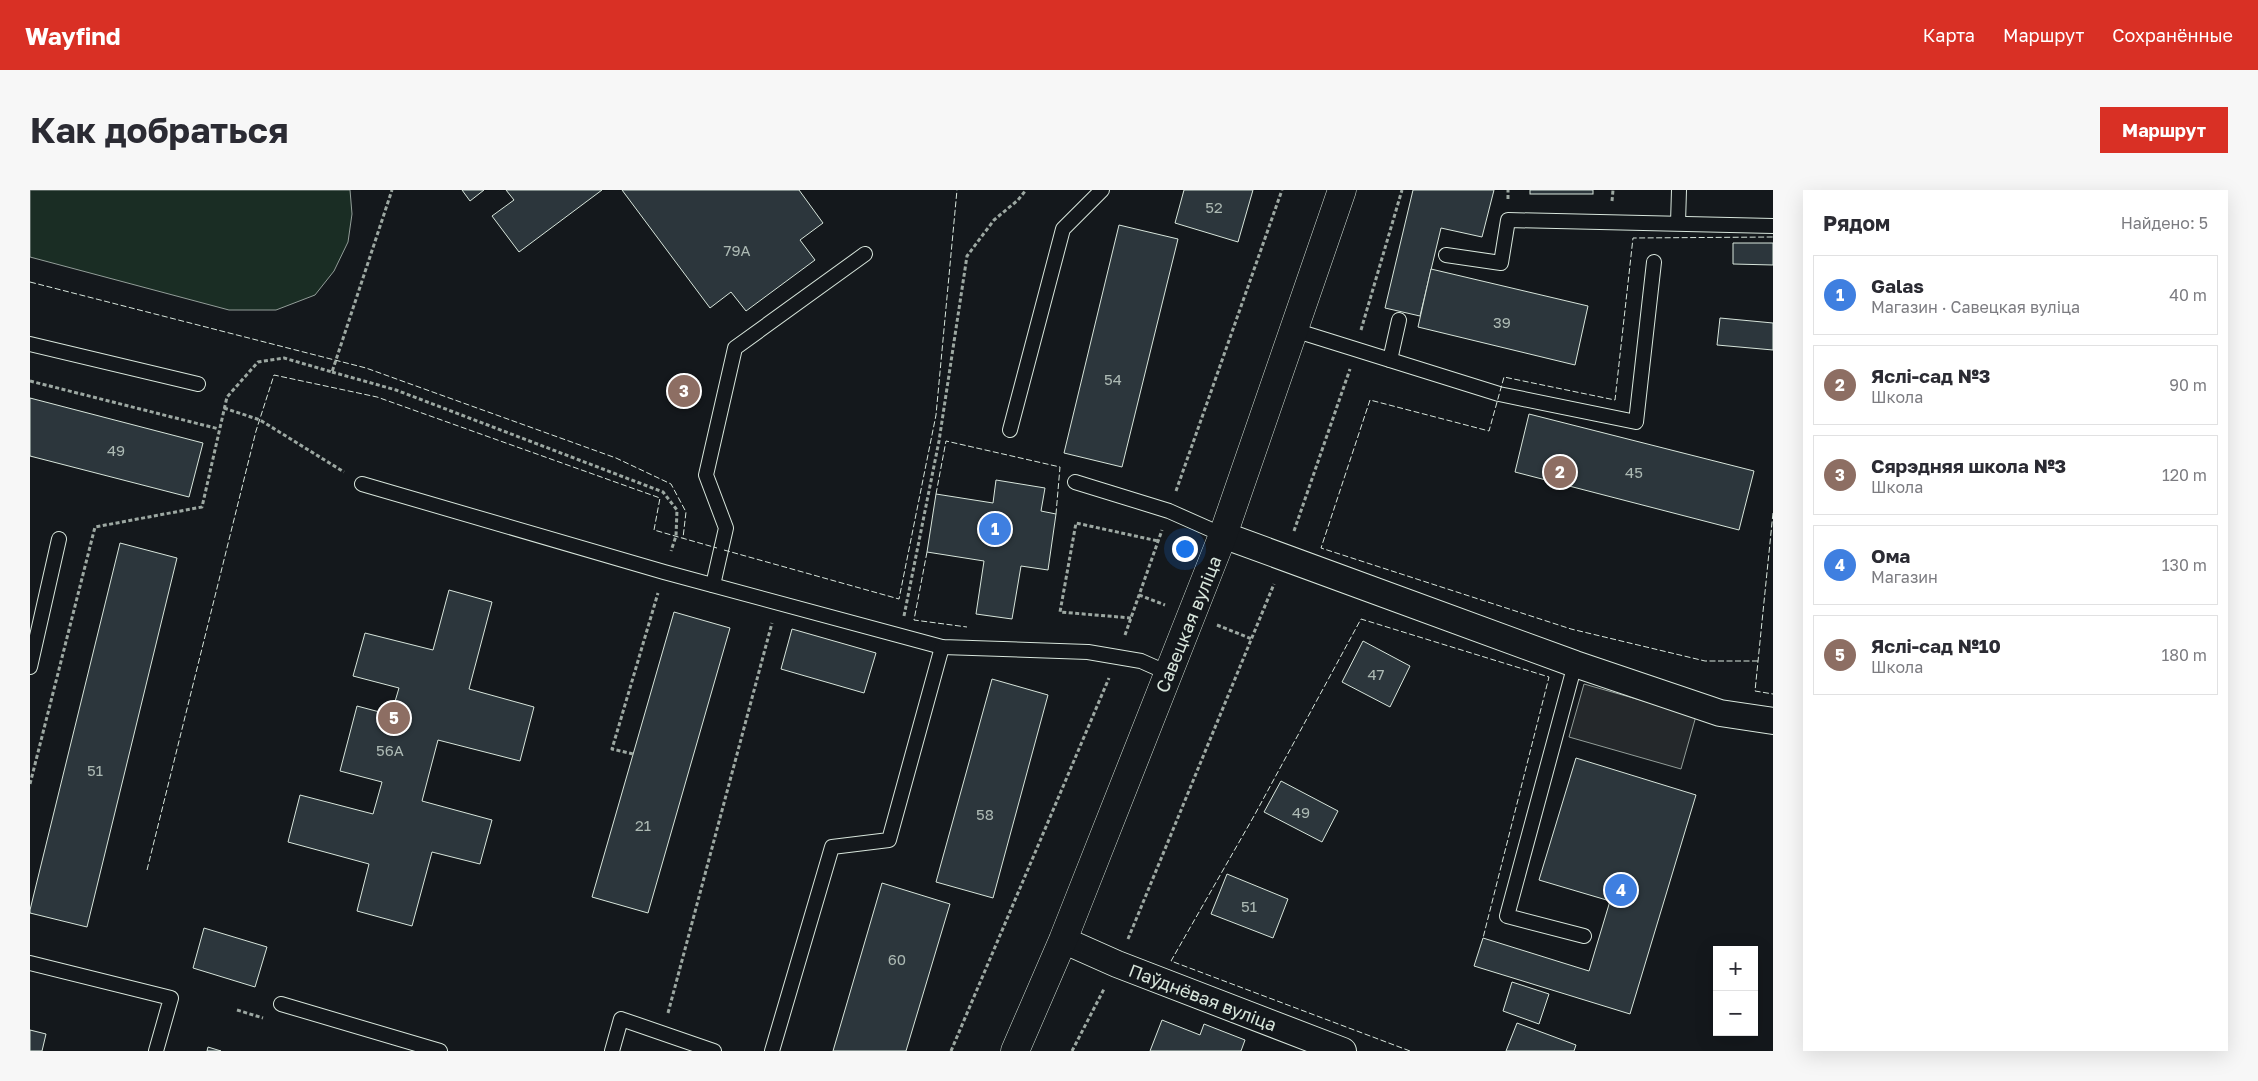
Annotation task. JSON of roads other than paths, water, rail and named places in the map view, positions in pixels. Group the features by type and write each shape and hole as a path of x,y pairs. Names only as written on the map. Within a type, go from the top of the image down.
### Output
{"street":[{"name":"Савецкая вуліца","path":"1015,1051 1063,940 1223,535 1342,190"},
{"path":"1223,535 1575,664 1720,714 1773,721"},
{"name":"Паўднёвая вуліца","path":"1063,940 1117,964 1343,1051"}],"lane":[{"path":"1010,430 1063,229 1102,190"},
{"path":"1678,223 1679,190"},
{"path":"1446,255 1501,263 1508,220 1773,226"},
{"path":"713,585 726,528 706,475 734,348 866,254"},
{"path":"1294,330 1500,394 1636,422 1654,262"},
{"path":"1390,360 1399,320"},
{"path":"30,344 198,384"},
{"path":"1075,482 1169,511 1223,535"},
{"path":"362,484 664,572 942,647 1088,652 1141,661 1168,673"},
{"path":"30,666 59,539"},
{"path":"772,1051 832,847 889,840 942,647"},
{"path":"1575,664 1507,916 1584,936"},
{"path":"30,963 171,998 156,1051"},
{"path":"281,1004 440,1051"},
{"path":"612,1051 621,1018 714,1051"}],"place":[{"name":"Сярэдняя школа №3","path":"684,391"},
{"name":"Яслі-сад №3","path":"1560,472"},
{"name":"Galas","path":"995,529"},
{"name":"Яслі-сад №10","path":"394,718"},
{"name":"Ома","path":"1621,890"}]}
